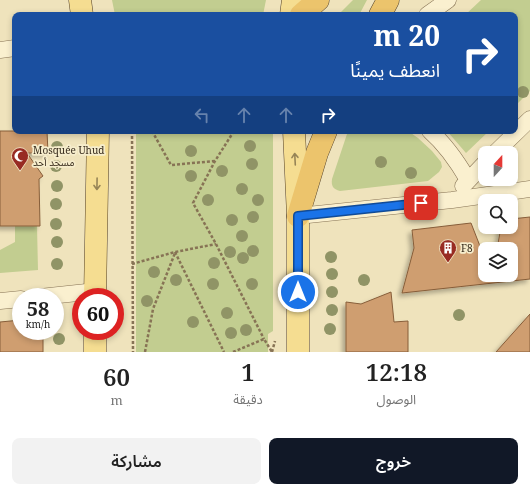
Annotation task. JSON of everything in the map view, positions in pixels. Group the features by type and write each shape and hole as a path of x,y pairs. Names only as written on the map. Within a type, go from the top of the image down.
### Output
{"highway":[{"path":"304,12 318,0"},
{"path":"382,12 388,0"},
{"path":"298,216 325,134"}],"main road":[{"path":"80,0 82,12"},
{"path":"292,12 294,0"},
{"path":"95,288 98,134"},
{"path":"294,134 298,216 298,352"},
{"path":"95,340 95,352"}],"street":[{"path":"431,12 448,0"},
{"path":"0,50 12,48"},
{"path":"518,131 530,119"},
{"path":"433,134 457,160 468,180"},
{"path":"503,146 515,134"},
{"path":"452,200 478,170"},
{"path":"298,216 452,200 530,189"},
{"path":"0,301 12,300"}],"path":[{"path":"132,134 133,352"},
{"path":"154,134 171,165 215,161"},
{"path":"232,134 215,161 193,203 272,352"},
{"path":"132,264 175,252 216,244"},
{"path":"144,352 153,309 175,252"},
{"path":"175,252 224,352"},
{"path":"233,352 264,339"}],"green space":[{"path":"112,0 266,0 264,12 114,12"},
{"path":"353,0 367,0 361,12 341,12"},
{"path":"481,0 530,0 530,91 518,103 518,12 468,12"},
{"path":"136,134 273,134 273,331 268,334 268,352 136,352"},
{"path":"347,134 412,134 432,151 441,162 442,167 439,172 428,181 340,191 333,187 332,179"},
{"path":"450,134 486,134 466,153"},
{"path":"15,226 37,226 38,270 0,273 0,250 15,242"}],"building":[{"name":"Mosquée Uhud مسجد أحد","path":"0,131 12,131 12,134 47,134 48,153 27,153 43,176 39,179 40,226 0,226"},
{"name":"F8","path":"530,217 530,279 518,280 518,242 498,242 500,234 518,234 518,218"},
{"name":"F8","path":"471,223 478,242 478,282 503,282 402,293 414,248 412,230"},
{"path":"391,292 394,322 408,321 408,352 346,352 346,302 361,304"},
{"path":"530,314 530,352 496,352"},
{"path":"12,321 12,340 43,340 43,352 0,352 0,322"}],"place":[{"name":"Mosquée Uhud مسجد أحد","path":"20,171"},
{"name":"F8","path":"448,263"}],"route":[{"path":"298,292 298,216 421,203"}]}
